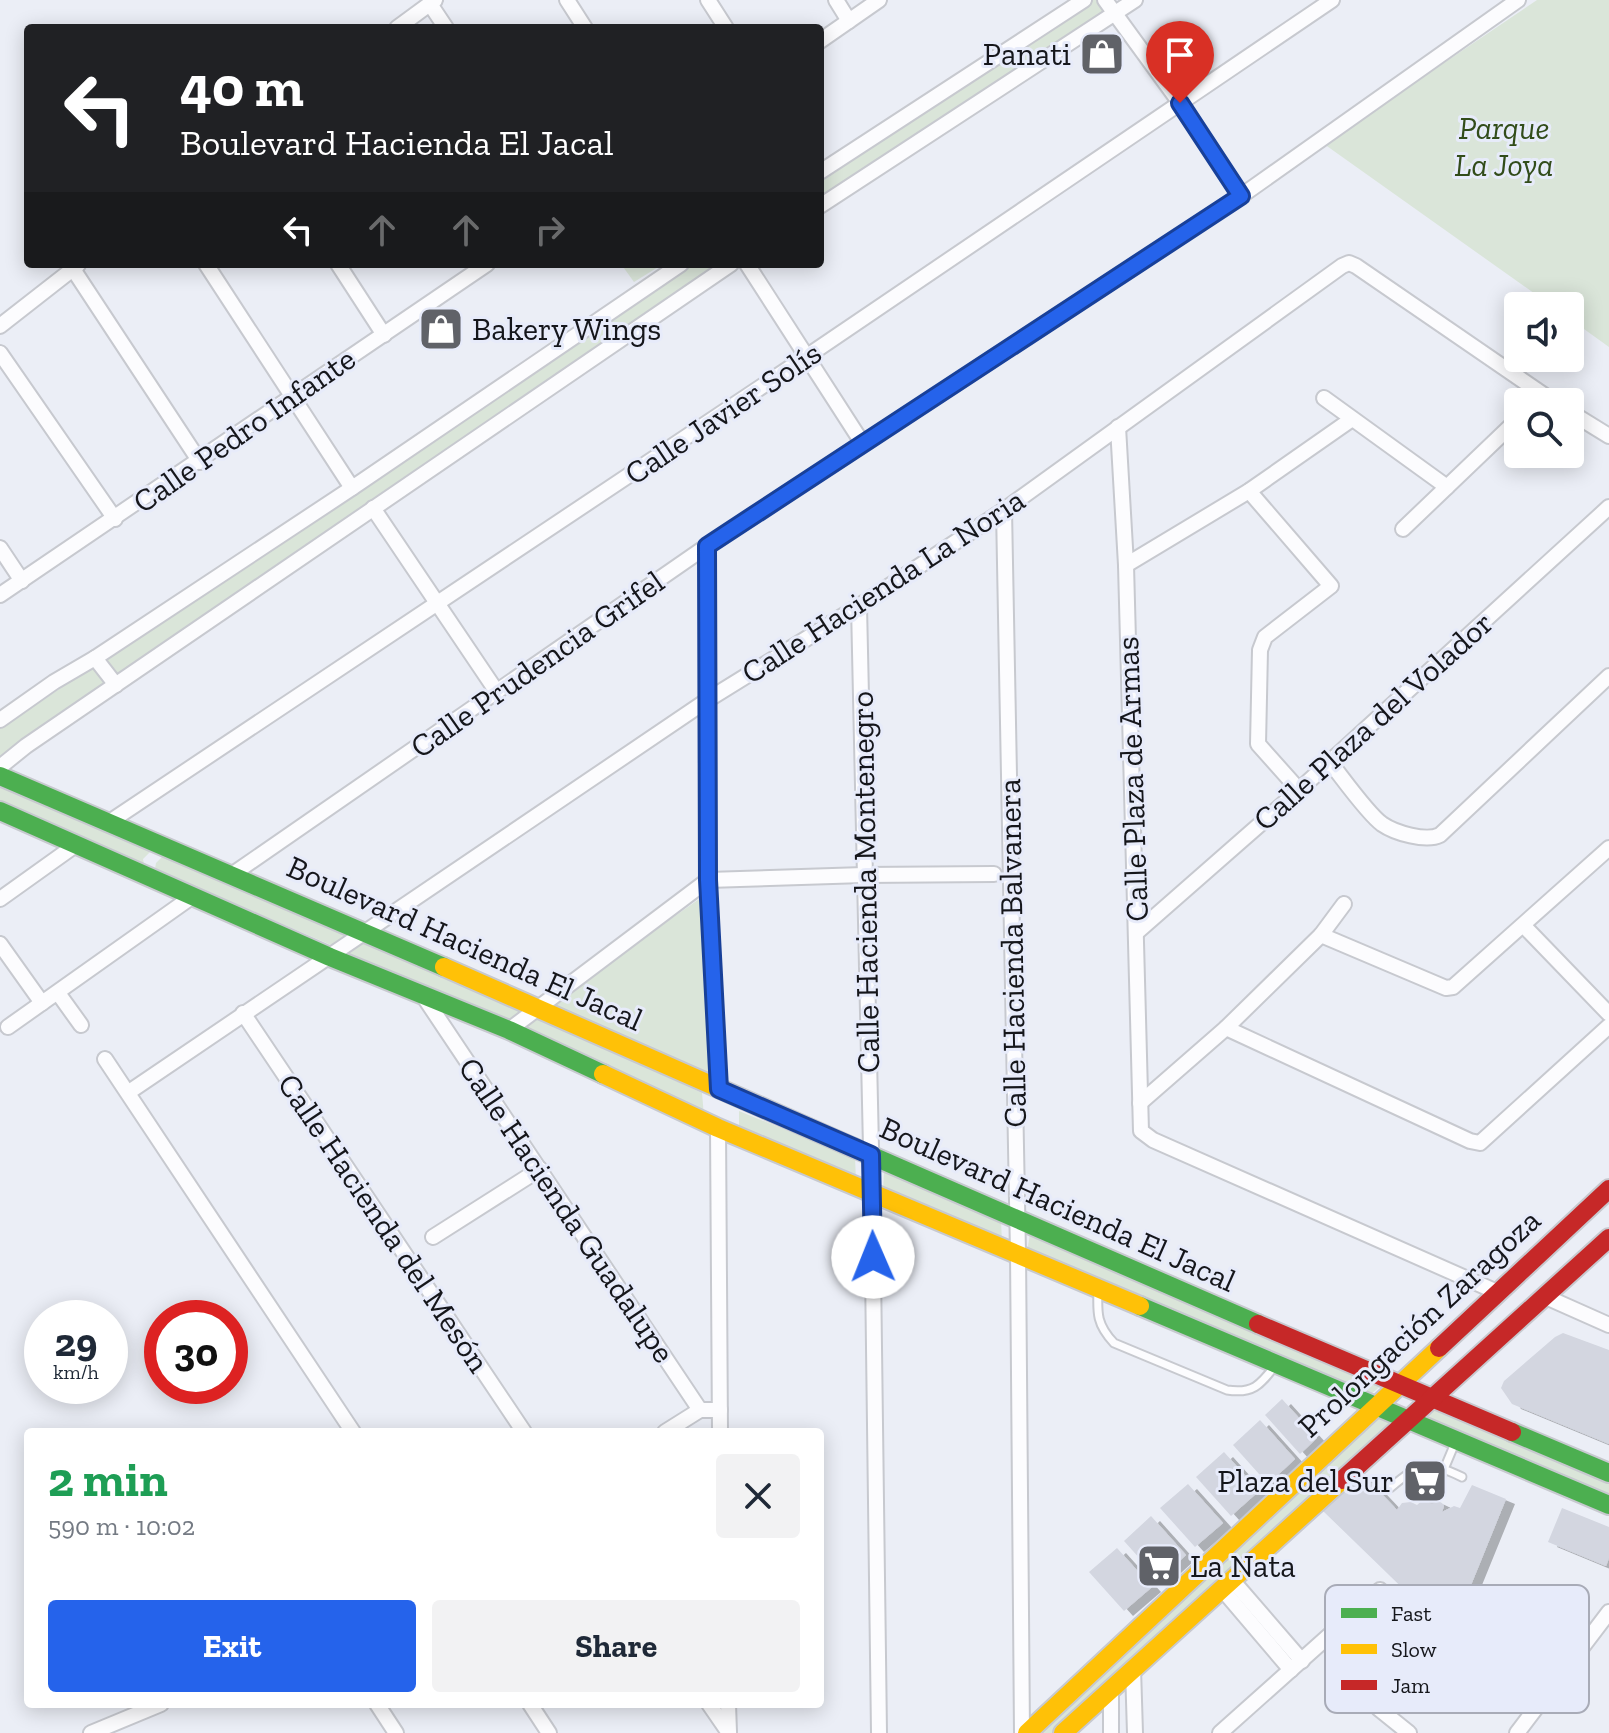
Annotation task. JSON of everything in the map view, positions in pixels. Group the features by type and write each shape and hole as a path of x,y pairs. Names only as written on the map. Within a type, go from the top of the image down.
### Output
{"main road":[{"name":"Boulevard Hacienda El Jacal","path":"0,776 166,844 1098,1256 1609,1473"},
{"name":"Boulevard Hacienda El Jacal","path":"0,811 330,957 509,1030 718,1128 1609,1505"},
{"path":"148,875 166,844"},
{"name":"Prolongación Zaragoza","path":"1024,1733 1609,1189"},
{"name":"Prolongación Zaragoza","path":"1063,1733 1609,1238"}],"street":[{"path":"567,0 582,24"},
{"path":"708,0 723,24"},
{"path":"836,0 849,21"},
{"path":"824,38 879,0"},
{"path":"824,169 1084,0"},
{"path":"1105,0 1180,103 1241,196"},
{"path":"824,203 1135,0"},
{"name":"Calle Javier Solís","path":"111,821 806,357 1332,0"},
{"name":"Calle Prudencia Grifel","path":"233,874 707,546 1241,196 1516,1"},
{"path":"402,24 432,2 444,24"},
{"path":"883,131 897,156"},
{"name":"Calle Hacienda La Noria","path":"129,1092 709,699 859,606 1004,510 1349,263 1527,388"},
{"path":"0,326 75,268"},
{"path":"77,268 200,462"},
{"path":"209,268 352,488"},
{"path":"341,268 384,335"},
{"path":"0,720 352,488 675,268"},
{"path":"0,767 26,746 725,268"},
{"path":"750,268 863,444"},
{"name":"Calle Pedro Infante","path":"0,595 384,335 471,269"},
{"path":"632,297 648,321"},
{"path":"0,353 115,519"},
{"path":"1324,398 1447,487"},
{"path":"1126,565 1249,491 1352,419"},
{"path":"1584,421 1609,436"},
{"name":"Calle Plaza de Armas","path":"1118,427 1126,565 1141,1131 1153,1140 1497,1292"},
{"path":"1403,529 1504,432"},
{"path":"431,434 446,459"},
{"path":"1249,491 1331,586 1265,637 1260,650 1258,744 1299,790"},
{"name":"Calle Plaza del Volador","path":"1136,933 1299,790 1609,507"},
{"path":"373,508 497,692"},
{"name":"Calle Hacienda Balvanera","path":"1004,510 1024,1733"},
{"path":"707,546 708,880 719,1089"},
{"path":"0,548 22,581"},
{"name":"Calle Hacienda Montenegro","path":"859,606 872,1193 879,1733"},
{"path":"95,658 116,685"},
{"path":"1329,761 1382,824 1424,840 1433,839 1609,676"},
{"path":"0,899 77,844"},
{"path":"1321,935 1446,988 1453,987 1609,848"},
{"path":"509,1030 708,880 994,874"},
{"path":"8,1027 193,896"},
{"path":"1140,1103 1226,1028 1321,935 1344,904"},
{"path":"1524,926 1609,1014"},
{"path":"0,944 42,1003"},
{"path":"58,993 81,1025"},
{"name":"Calle Hacienda Guadalupe","path":"422,994 700,1410"},
{"name":"Calle Hacienda del Mesón","path":"243,1013 521,1428"},
{"path":"1226,1028 1480,1143 1609,1026"},
{"path":"105,1059 350,1428"},
{"path":"718,1128 720,1428"},
{"path":"433,1237 540,1169"},
{"path":"1546,1297 1609,1325"},
{"path":"671,1428 700,1410 720,1410"},
{"path":"1227,1585 1297,1665"},
{"path":"1589,1638 1609,1612"},
{"path":"1220,1733 1325,1640"},
{"path":"1111,1690 1111,1727 1135,1726 1133,1668"},
{"path":"91,1733 151,1708"},
{"path":"376,1733 394,1730 380,1708"},
{"path":"533,1708 549,1733"},
{"path":"712,1708 729,1733"},
{"path":"728,1708 729,1733"},
{"path":"1384,1713 1409,1733"},
{"path":"1517,1733 1532,1713"}],"lane":[{"path":"1099,1288 1096,1317 1102,1331 1114,1343 1227,1390 1242,1392 1254,1388 1276,1365"},
{"path":"1432,1498 1456,1441"},
{"path":"1390,1488 1410,1472 1432,1465 1462,1477"}],"green space":[{"path":"1093,0 1099,0 1109,12 824,196 824,176"},
{"name":"Parque La Joya","path":"1537,0 1609,0 1609,347 1584,329 1584,292 1532,292 1324,144"},
{"path":"624,268 657,268 634,282"},
{"path":"683,268 714,268 0,757 0,729"},
{"path":"0,783 152,850 143,859 144,864 0,802"},
{"path":"164,855 350,936 331,945 155,869 156,863"},
{"path":"705,895 710,1074 546,1006"},
{"path":"363,937 702,1093 704,1116 333,955"},
{"path":"739,1111 855,1158 856,1180 739,1130"},
{"path":"884,1171 1001,1221 1002,1242 883,1191"},
{"path":"1030,1234 1382,1385 1366,1398 1027,1252"},
{"path":"1432,1405 1609,1479 1609,1499 1418,1418"},
{"path":"1373,1407 1407,1421 1063,1733 1027,1733"}],"building":[{"path":"1563,1333 1609,1350 1609,1444 1512,1404 1501,1388 1504,1381"},
{"path":"1282,1399 1317,1438 1300,1454 1265,1415"},
{"path":"1260,1420 1295,1459 1268,1484 1233,1445"},
{"path":"1224,1452 1259,1491 1231,1516 1196,1477"},
{"path":"1363,1474 1397,1510 1402,1503 1417,1505 1427,1496 1442,1503 1442,1512 1454,1506 1460,1508 1472,1485 1506,1499 1471,1585 1399,1585 1323,1511"},
{"path":"1188,1484 1223,1523 1195,1547 1160,1508"},
{"path":"1562,1508 1609,1527 1606,1566 1548,1542"},
{"path":"1151,1516 1186,1555 1159,1580 1124,1541"},
{"path":"1117,1548 1152,1587 1124,1611 1089,1572"}],"traffic: fast":[{"path":"0,776 444,967"},
{"path":"0,811 330,957 509,1030 603,1074"},
{"path":"854,1148 1258,1324"},
{"path":"1140,1306 1609,1505"},
{"path":"1512,1432 1609,1473"}],"traffic: slow":[{"path":"444,967 854,1148"},
{"path":"603,1074 718,1128 1140,1306"},
{"path":"1027,1733 1439,1348"},
{"path":"1063,1733 1342,1480"}],"traffic: jam":[{"path":"1439,1348 1609,1189"},
{"path":"1342,1480 1609,1238"},
{"path":"1258,1324 1512,1432"}],"place":[{"name":"Panati","path":"1102,54"},
{"name":"Bakery Wings","path":"441,329"},
{"name":"Plaza del Sur","path":"1425,1481"},
{"name":"La Nata","path":"1159,1566"}],"route":[{"path":"873,1257 871,1155 719,1089 708,880 707,546 1241,196 1180,103"}]}
